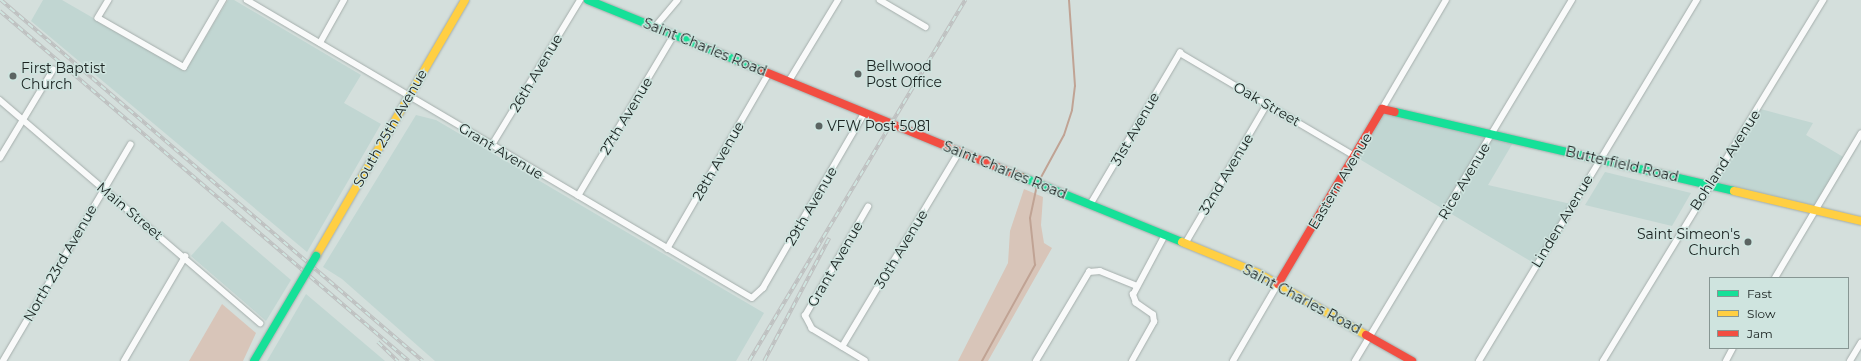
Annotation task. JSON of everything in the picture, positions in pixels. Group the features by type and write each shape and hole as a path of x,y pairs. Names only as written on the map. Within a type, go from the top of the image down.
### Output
{"main road":[{"name":"South 25th Avenue","path":"254,361 465,0"},
{"name":"Saint Charles Road","path":"588,0 1165,235 1278,284 1412,361"},
{"name":"Butterfield Road","path":"1382,109 1861,221"},
{"name":"Eastern Avenue","path":"1278,284 1382,109"}],"street":[{"path":"109,0 98,18 184,67 223,0"},
{"name":"Grant Avenue","path":"247,0 667,249 755,298"},
{"path":"320,43 344,0"},
{"name":"26th Avenue","path":"492,145 580,0"},
{"path":"655,27 678,0"},
{"path":"789,81 838,0"},
{"path":"880,0 926,27"},
{"name":"Eastern Avenue","path":"1382,109 1446,0"},
{"name":"Rice Avenue","path":"1355,361 1572,0"},
{"name":"Linden Avenue","path":"1479,361 1697,0"},
{"name":"Bohland Avenue","path":"1602,361 1823,0"},
{"name":"27th Avenue","path":"578,196 674,35"},
{"name":"Oak Street","path":"1180,53 1355,156"},
{"name":"31st Avenue","path":"1090,205 1180,53"},
{"path":"0,158 53,70"},
{"name":"28th Avenue","path":"667,249 769,73"},
{"name":"Main Street","path":"0,100 185,257 260,323"},
{"name":"32nd Avenue","path":"1185,244 1267,104"},
{"name":"29th Avenue","path":"755,298 865,112"},
{"path":"1776,277 1861,134"},
{"name":"North 23rd Avenue","path":"2,361 130,145"},
{"name":"30th Avenue","path":"842,347 960,152"},
{"name":"Grant Avenue","path":"865,361 812,329 805,316 868,207"},
{"path":"1132,361 1154,322 1150,312 1134,300 1137,286 1165,235"},
{"path":"124,361 185,257"},
{"path":"1036,361 1089,272 1100,272 1137,286"},
{"name":"Eastern Avenue","path":"1233,361 1278,284"},
{"path":"1850,361 1861,343"},
{"path":"1726,361 1732,349"}],"shaded area":[{"path":"43,0 62,0 185,71 228,0 234,0 361,75 344,103 381,124 307,252 31,21"},
{"path":"1757,108 1813,123 1806,135 1845,158 1816,209 1709,184"},
{"path":"1383,110 1514,141 1488,185 1571,204 1537,265 1356,157"},
{"path":"416,115 436,120 764,313 736,361 435,361 342,279 323,267"},
{"path":"1605,172 1691,193 1672,226 1585,205"},
{"path":"1024,189 1043,197 1041,225 1044,243 1052,248 988,361 958,361 1008,263 1010,231"},
{"path":"222,221 291,280 266,321 191,256"},
{"path":"306,294 385,361 267,361"},
{"path":"222,304 256,333 243,361 189,361"}],"waterway":[{"path":"1039,181 1064,135 1072,110 1075,86 1069,0"},
{"path":"982,361 1035,265 1030,218 1037,185"}],"railway":[{"path":"1,0 423,361"},
{"path":"749,361 965,0"},
{"path":"0,11 409,361"},
{"path":"764,361 829,238"},
{"path":"378,342 398,361"}],"traffic: fast":[{"path":"588,0 763,71"},
{"path":"1395,112 1734,191"},
{"path":"1022,177 1182,242"},
{"path":"254,361 316,256"}],"traffic: slow":[{"path":"316,256 465,0"},
{"path":"1734,191 1861,221"},
{"path":"1182,242 1258,273 1366,335"}],"traffic: jam":[{"path":"763,71 1022,177"},
{"path":"1278,284 1382,109 1395,112"},
{"path":"1366,335 1412,361"}],"place":[{"name":"Bellwood Post Office","path":"858,74"},
{"name":"First Baptist Church","path":"13,76"},
{"name":"VFW Post 5081","path":"819,126"},
{"name":"Saint Simeon's Church","path":"1748,242"}]}
